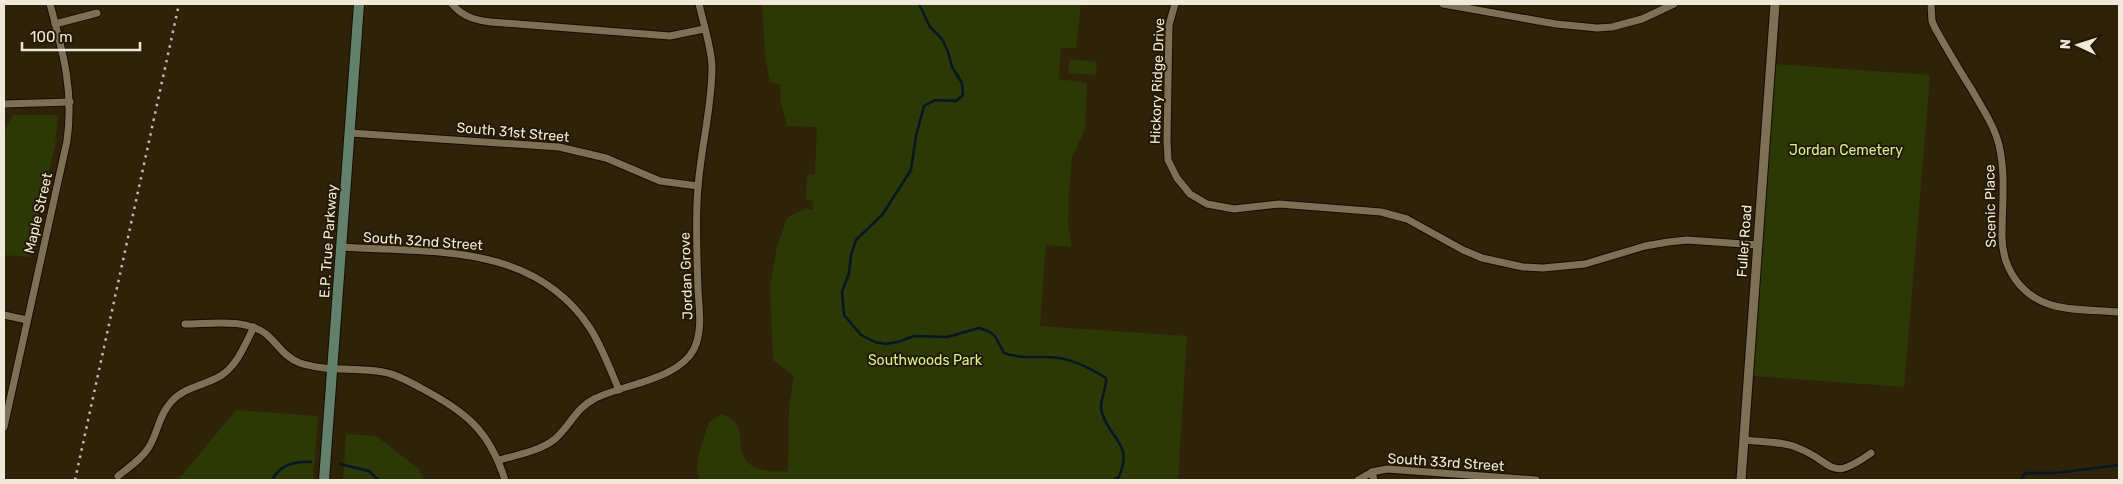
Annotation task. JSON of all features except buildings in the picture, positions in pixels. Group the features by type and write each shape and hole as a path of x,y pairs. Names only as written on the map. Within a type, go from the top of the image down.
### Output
{"main road":[{"name":"E.P. True Parkway","path":"324,480 359,4"}],"street":[{"name":"Maple Street","path":"4,425 67,141 70,102 65,58 50,4"},
{"path":"452,4 459,12 474,20 491,22 670,36 704,30"},
{"name":"Jordan Grove","path":"499,460 543,446 553,440 585,404 596,398 667,372 685,360 693,350 700,324 696,241 698,186 711,91 712,64 699,4"},
{"name":"Hickory Ridge Drive","path":"1176,4 1169,25 1166,140 1168,160 1176,178 1190,194 1207,204 1234,209 1279,204 1381,212 1407,219 1456,247 1476,256 1502,264 1523,267 1550,268 1585,264 1645,246 1687,240 1758,245"},
{"path":"1443,4 1556,24 1597,28 1612,27 1642,19 1674,4"},
{"name":"Fuller Road","path":"1741,480 1775,4"},
{"name":"Scenic Place","path":"1931,4 1932,21 1935,28 1987,115 1998,143 2004,167 2002,249 2007,268 2016,281 2028,293 2040,301 2072,309 2119,312"},
{"path":"55,24 97,13"},
{"path":"4,104 70,102"},
{"name":"South 31st Street","path":"350,133 558,147 597,155 660,180 698,186"},
{"name":"South 32nd Street","path":"342,247 470,255 505,263 522,270 552,288 578,313 601,347 618,390"},
{"path":"4,315 27,320"},
{"path":"185,324 238,324 254,327 268,336 281,351 298,362 332,368 384,372 432,394 472,421 487,439 499,460 505,480"},
{"path":"118,476 149,447 158,421 170,403 183,391 212,380 229,369 254,327"},
{"path":"1744,440 1784,444 1799,448 1835,470 1843,471 1854,467 1871,454"},
{"name":"South 33rd Street","path":"1358,480 1372,472 1386,469 1536,480"},
{"path":"1372,472 1374,480"}],"green space":[{"name":"Southwoods Park","path":"762,4 1081,4 1076,48 1061,48 1059,79 1087,83 1085,129 1072,158 1068,224 1072,247 1046,245 1040,326 1187,336 1178,480 700,480 697,466 704,436 709,422 722,414 737,425 743,456 747,462 766,471 788,471 789,406 794,376 773,360 770,285 777,247 787,218 806,208 813,210 813,201 806,199 807,175 815,174 817,127 787,126 780,99 781,85 770,82 765,56"},
{"path":"1070,59 1097,62 1096,75 1068,73"},
{"name":"Jordan Cemetery","path":"1775,64 1930,75 1904,387 1753,376"},
{"path":"13,115 58,115 55,146 29,257 4,255 4,132"},
{"path":"236,410 318,416 313,480 178,480"},
{"path":"346,434 376,436 418,468 424,480 343,480"}],"waterway":[{"path":"919,4 930,27 942,39 952,67 962,83 963,95 956,101 935,100 924,106 916,136 911,170 882,215 856,240 851,255 849,273 842,292 844,315 861,335 875,342 885,344 898,342 914,336 947,337 979,328 995,336 1004,353 1009,355 1055,357 1071,361 1106,378 1101,409 1106,422 1122,449 1124,457 1119,477 1113,480"},
{"path":"272,480 283,467 300,462 311,462"},
{"path":"340,464 369,471 378,480"},
{"path":"2021,480 2025,473 2056,473 2119,465"}],"railway":[{"path":"75,480 179,4"}]}
